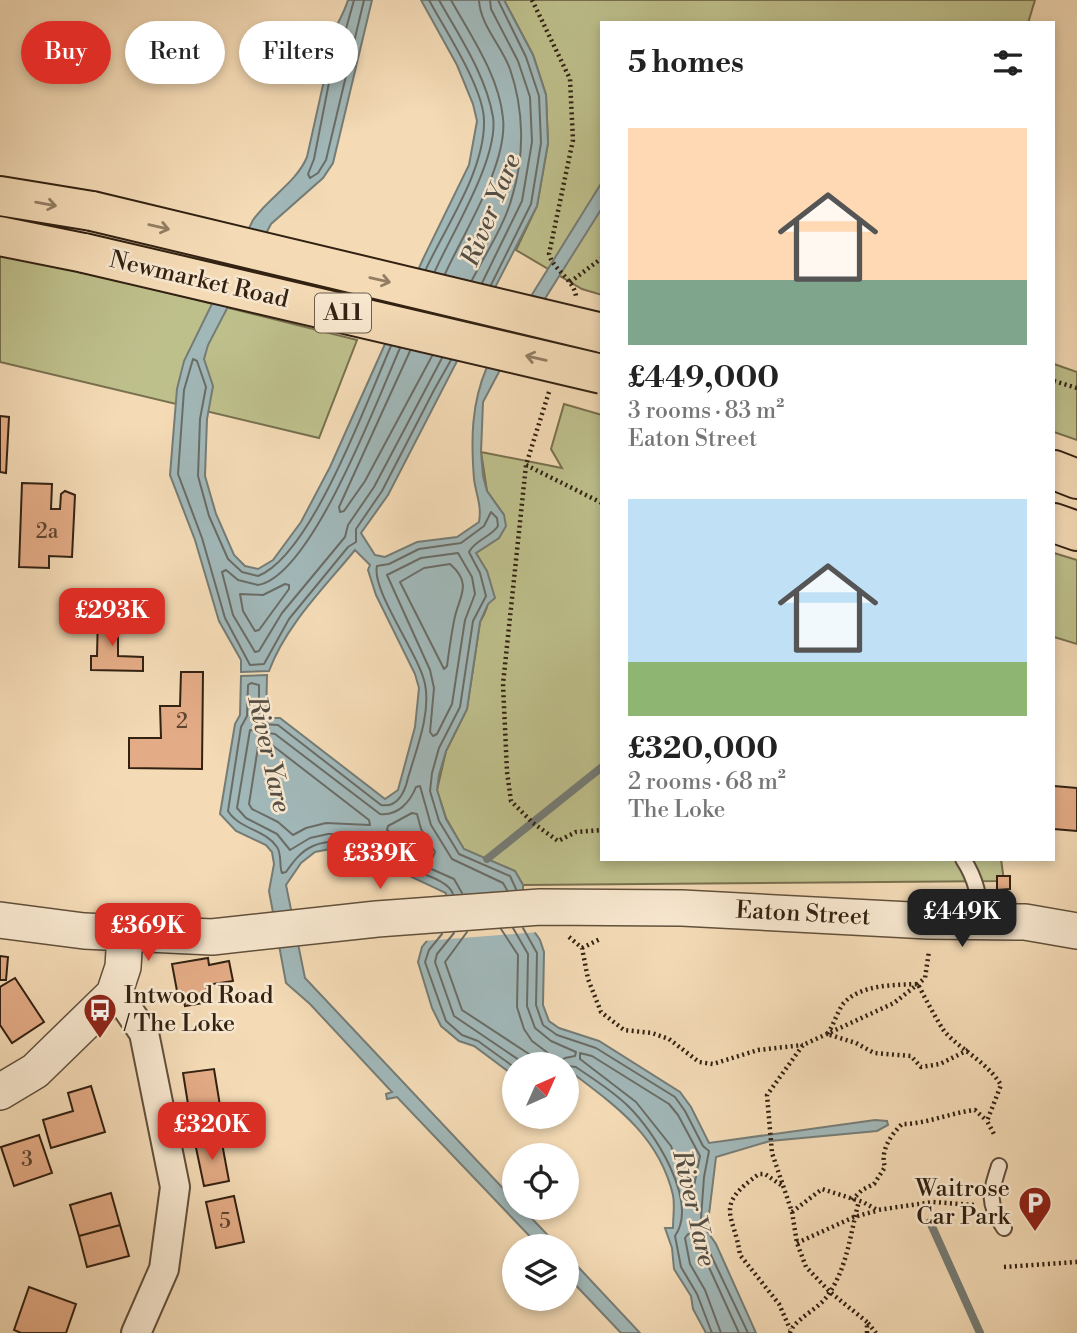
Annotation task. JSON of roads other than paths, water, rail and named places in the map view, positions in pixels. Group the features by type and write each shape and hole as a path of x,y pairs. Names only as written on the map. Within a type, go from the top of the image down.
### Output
{"highway":[{"name":"Newmarket Road","path":"0,196 92,211 600,333"},
{"name":"Newmarket Road","path":"0,236 84,253 600,374"},
{"path":"1055,470 1077,479"},
{"path":"1055,523 1077,531"}],"street":[{"name":"Eaton Street","path":"125,934 223,935 503,909 570,907 682,908 929,921 1025,922 1077,931"},
{"path":"0,920 125,934 123,967 114,994 34,1071 0,1092"},
{"path":"114,994 125,1004 144,1033 175,1187 164,1269 136,1333"}],"lane":[{"path":"964,861 973,874 980,898 980,920"},
{"path":"999,1166 991,1190 992,1210 1004,1228"}],"water":[{"path":"348,0 372,0 358,59 358,21 339,21"},
{"name":"River Yare","path":"421,0 504,0 533,55 546,95 548,143 537,206 388,495 361,533 375,555 385,557 417,542 457,537 479,522 473,436 475,408 487,367 600,185 600,211 500,370 483,402 483,476 487,491 504,515 506,526 499,538 476,553 487,571 495,598 488,604 480,622 467,709 446,751 437,790 446,819 464,849 515,871 523,885 523,915 540,940 544,952 543,1005 549,1021 559,1028 599,1041 680,1092 691,1107 709,1143 875,1120 887,1121 888,1125 877,1131 770,1141 716,1157 707,1231 716,1244 756,1333 706,1333 693,1309 691,1296 674,1269 672,1248 665,1228 673,1228 674,1207 666,1174 657,1156 634,1124 579,1078 579,1052 502,1052 502,1067 474,1046 459,1041 441,1026 432,1008 418,962 422,947 442,922 446,893 403,873 378,856 352,850 330,849 315,852 301,863 286,885 305,978 502,1187 502,1207 397,1097 387,1099 386,1094 392,1092 310,1004 286,983 269,891 274,864 272,852 266,845 236,831 220,814 235,724 240,715 241,676 267,675 266,718 280,718 385,799 398,790 415,727 419,688 415,674 376,595 368,570 370,565 355,550 285,638 269,671 241,672 241,660 219,621 195,540 170,475 177,389 184,361 253,220 296,175 307,157 323,84 352,84 333,163 323,178 271,224 208,345 204,359 213,386 207,419 205,476 216,514 234,555 245,566 258,569 273,560 301,522 330,467 423,259 469,165 477,121 473,104 457,65"},
{"path":"514,1220 533,1220 547,1234 528,1234"},
{"path":"579,1268 640,1333 621,1333 579,1289"}],"waterway":[{"path":"487,859 600,769"},
{"path":"930,1222 980,1333"}],"place":[{"name":"Intwood Road / The Loke","path":"100,1040"},
{"name":"Waitrose Car Park","path":"1035,1233"}]}
